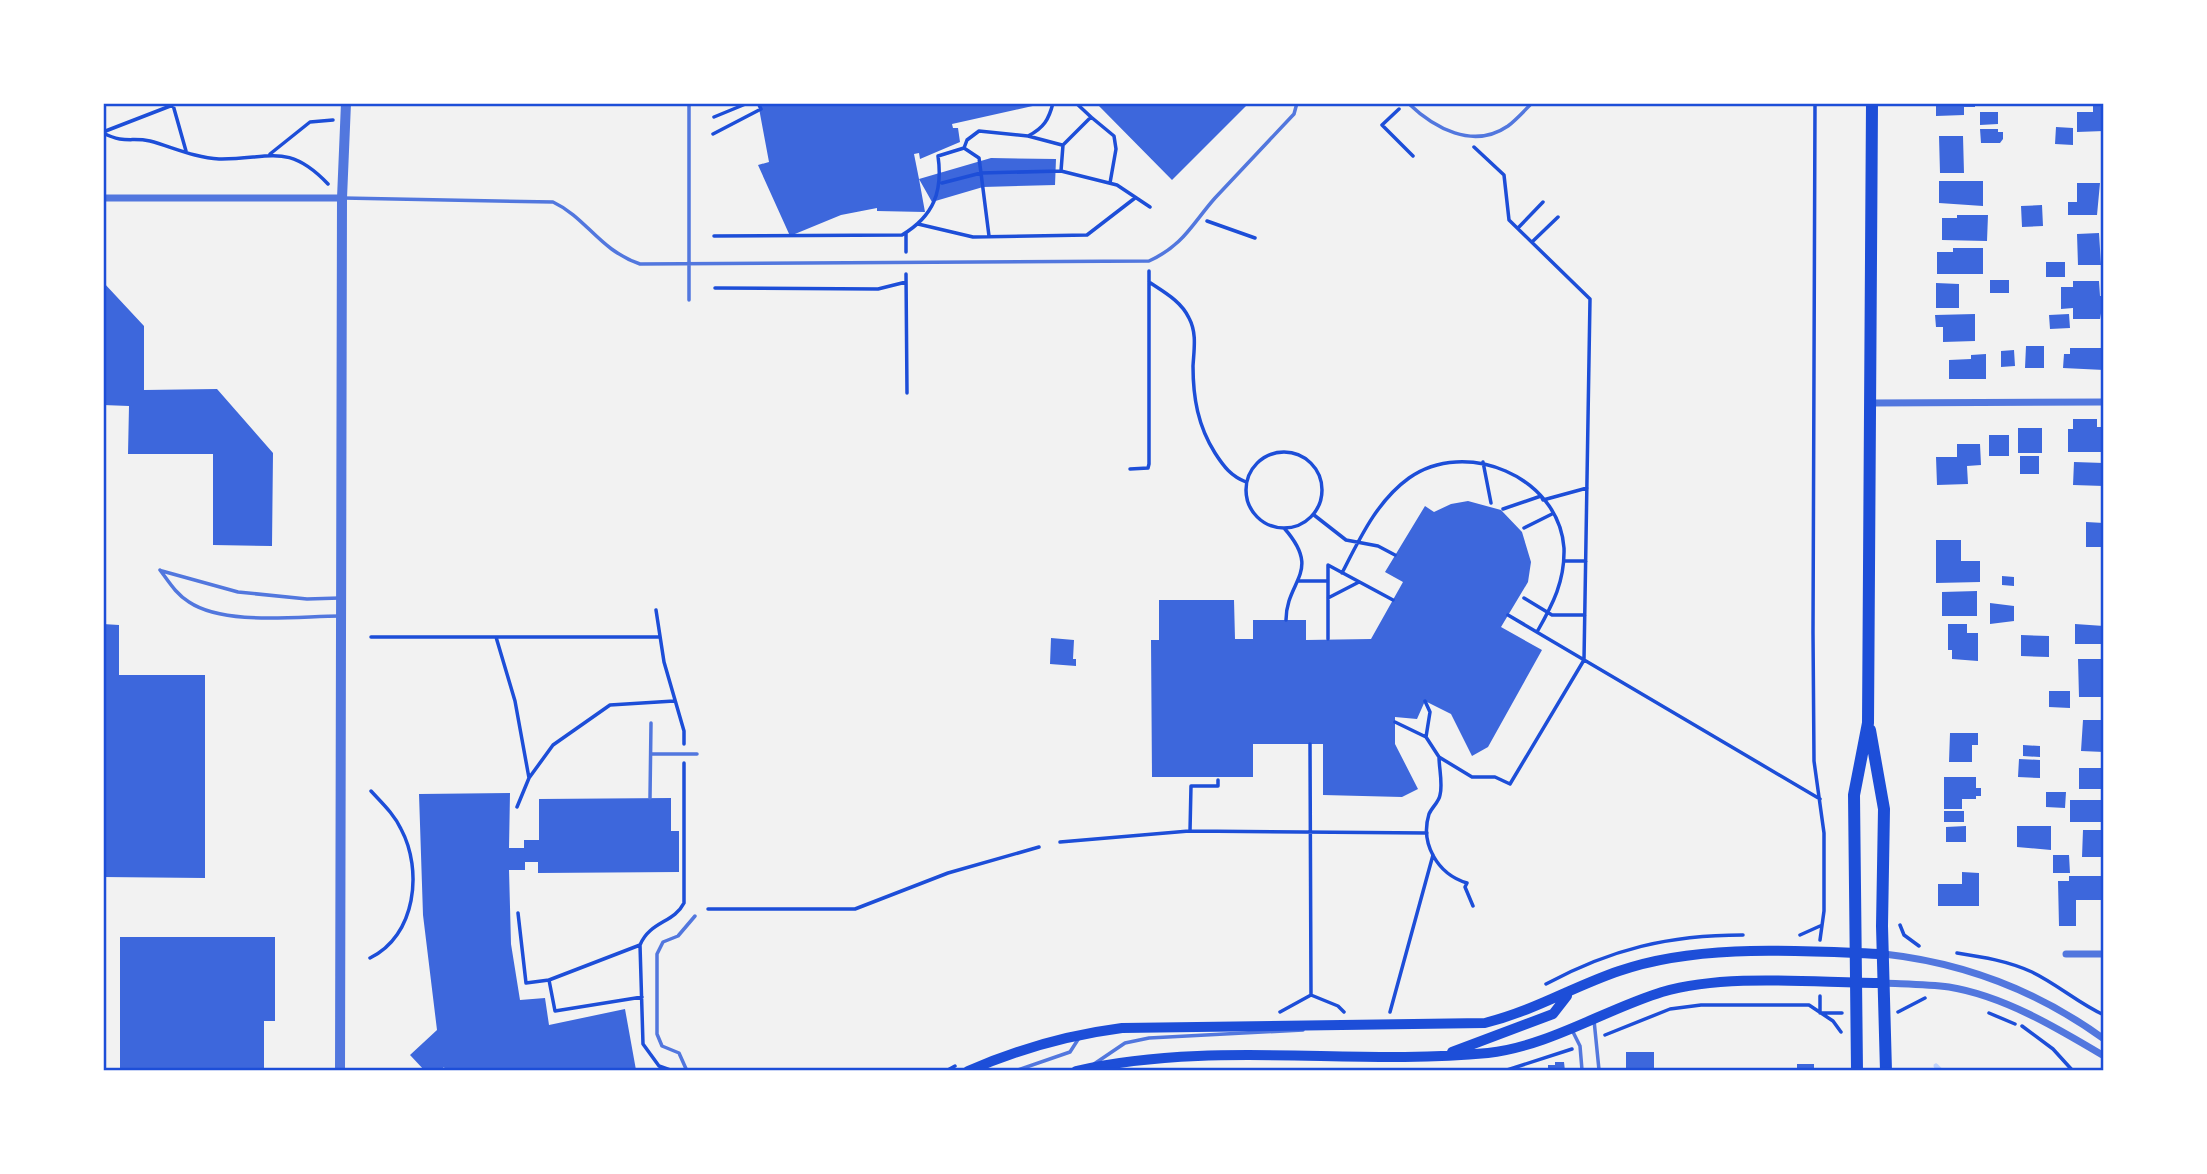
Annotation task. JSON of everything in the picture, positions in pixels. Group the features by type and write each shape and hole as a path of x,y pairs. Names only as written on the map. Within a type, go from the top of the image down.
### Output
{"main road":[{"path":"1857,1071 1853,983 1854,795 1868,723 1872,103"},
{"path":"1868,723 1884,809 1886,1071"},
{"path":"968,1071 1009,1053 1082,1034 1174,1026 1485,1023 1536,1008 1619,971 1680,956 1728,953 1884,954"},
{"path":"1076,1071 1126,1061 1204,1057 1447,1055 1516,1048 1662,992 1693,986 1884,982"},
{"path":"1447,1055 1469,1043 1553,1014 1568,994"}],"street":[{"path":"340,1071 342,198 346,103"},
{"path":"103,198 342,198"},
{"path":"1871,403 2104,402"},
{"path":"1884,954 1948,965 2004,983 2048,1003 2104,1039"},
{"path":"2066,954 2104,954"},
{"path":"1884,982 1950,987 1979,995 2009,1006 2104,1056"}],"lane":[{"path":"689,103 689,299"},
{"path":"342,198 553,202 565,208 608,249 640,264 1149,261 1168,253 1190,233 1200,217 1294,114 1297,103"},
{"path":"1407,103 1427,121 1445,131 1489,135 1508,126 1532,103"},
{"path":"342,598 307,599 238,592 160,570 176,592 210,612 233,616 342,616"},
{"path":"650,798 651,723"},
{"path":"651,754 697,754"},
{"path":"687,1071 679,1053 662,1046 657,1034 657,954 663,942 678,936 695,916"},
{"path":"1594,1019 1599,1070"},
{"path":"1091,1069 1125,1043 1149,1038 1295,1032 1325,1024"},
{"path":"1571,1029 1580,1046 1582,1070"},
{"path":"1015,1071 1070,1052 1082,1034"}],"path":[{"path":"103,133 178,103"},
{"path":"714,117 748,103"},
{"path":"713,134 761,110 758,103"},
{"path":"1028,136 1040,130 1049,118 1053,103"},
{"path":"1076,103 1114,136 1116,149 1110,183"},
{"path":"1407,103 1382,125 1413,156"},
{"path":"1815,103 1813,713 1814,761 1822,800 1824,911 1820,926"},
{"path":"173,105 186,152"},
{"path":"1061,171 1063,145 1091,117"},
{"path":"270,154 310,122 344,119"},
{"path":"714,236 906,233 918,224 942,183 938,156 964,148 979,131 1028,136 1063,145"},
{"path":"103,133 120,142 146,140 217,159 270,154 308,163 342,198"},
{"path":"1395,722 1426,737 1439,757 1472,777 1495,777 1510,784 1584,660 1590,299 1509,220 1504,175 1460,134"},
{"path":"964,148 979,158 989,236"},
{"path":"942,183 981,173 1061,171 1110,183 1150,207"},
{"path":"918,224 960,235 1087,236 1135,198"},
{"path":"1518,229 1543,202"},
{"path":"1200,217 1255,238"},
{"path":"1532,242 1558,217"},
{"path":"906,233 907,393"},
{"path":"715,288 878,289 906,282"},
{"path":"1130,469 1148,468 1149,464 1149,282 1177,302 1190,320 1194,332 1194,396 1199,420 1223,466 1231,475 1246,482"},
{"path":"1282,451 1306,458 1321,478 1320,503 1314,514 1304,523 1284,528 1267,525 1256,517 1245,494 1246,482 1251,470 1270,454 1282,451"},
{"path":"1342,573 1371,518 1409,477 1429,467 1452,461 1483,462 1506,470 1542,498 1552,514 1563,544 1557,598 1537,632"},
{"path":"1483,462 1491,503"},
{"path":"1503,509 1587,488"},
{"path":"1314,514 1332,532 1358,544 1378,546 1395,555"},
{"path":"1524,528 1552,514"},
{"path":"1284,528 1298,551 1302,566 1300,581 1287,601 1286,620"},
{"path":"1563,561 1586,561"},
{"path":"1328,639 1328,565 1393,600"},
{"path":"1300,581 1328,581"},
{"path":"1328,598 1359,582"},
{"path":"1524,598 1548,612 1585,615"},
{"path":"656,610 659,637 684,732 684,903 676,914 645,932 640,945 643,1044 659,1066 673,1071"},
{"path":"1508,615 1822,800"},
{"path":"371,637 659,637"},
{"path":"496,637 515,701 529,778"},
{"path":"517,807 529,778 553,745 610,705 675,701"},
{"path":"1425,701 1430,712 1426,737"},
{"path":"1310,744 1311,995"},
{"path":"1439,757 1441,797 1430,812 1427,833 1433,855 1446,872 1467,883 1465,887 1473,906"},
{"path":"1190,831 1191,786 1218,786 1218,780"},
{"path":"370,791 394,816 403,832 414,876 406,917 385,948 370,958"},
{"path":"1060,842 1190,831 1427,833"},
{"path":"708,909 855,909 947,873 1039,847"},
{"path":"1390,1013 1433,855"},
{"path":"518,913 526,982 549,980 640,945"},
{"path":"549,980 555,1011 642,997"},
{"path":"1820,983 1821,1013"},
{"path":"1901,1012 1914,1001 1932,998"},
{"path":"1595,1039 1670,1009 1701,1005 1809,1005 1833,1021 1841,1032 1841,1041"},
{"path":"1984,1011 2022,1026 2053,1049 2073,1071"},
{"path":"1504,1071 1580,1046"}],"building":[{"path":"758,103 1046,103 952,124 953,128 958,128 960,142 920,159 919,153 914,154 925,212 877,211 877,208 841,215 790,236 758,165 769,162"},
{"path":"1249,103 1172,180 1098,105"},
{"path":"1936,103 1975,103 1975,107 1964,107 1964,115 1936,116"},
{"path":"2093,105 2102,105 2104,131 2077,132 2077,112 2093,112"},
{"path":"1980,112 1998,112 1998,124 1980,125"},
{"path":"2056,127 2073,128 2073,145 2055,144"},
{"path":"1980,129 1998,129 1998,132 2003,132 2003,139 2000,143 1981,143"},
{"path":"1939,136 1963,136 1964,173 1940,173"},
{"path":"991,158 1056,159 1055,185 983,187 932,202 919,179"},
{"path":"1939,181 1983,181 1983,206 1939,203"},
{"path":"2077,183 2100,183 2097,215 2068,215 2068,202 2077,202"},
{"path":"2042,205 2043,226 2022,227 2021,206"},
{"path":"1957,215 1988,215 1987,241 1942,240 1942,218 1957,218"},
{"path":"2099,233 2101,265 2078,265 2077,234"},
{"path":"1953,248 1983,248 1983,274 1937,274 1937,252 1953,252"},
{"path":"2046,262 2065,262 2065,277 2046,277"},
{"path":"1990,280 2009,280 2009,293 1990,293"},
{"path":"2073,281 2099,281 2100,296 2104,296 2100,319 2073,319 2073,308 2061,309 2061,287 2073,287"},
{"path":"103,282 144,326 144,390 217,389 273,453 272,546 213,545 213,454 128,454 129,406 103,405"},
{"path":"1936,283 1959,284 1959,308 1936,308"},
{"path":"1975,314 1975,341 1943,342 1943,327 1936,327 1935,315"},
{"path":"2069,314 2070,328 2050,329 2049,315"},
{"path":"2026,346 2044,346 2044,368 2025,368"},
{"path":"2070,348 2104,348 2104,370 2063,368 2064,354 2070,354"},
{"path":"2014,350 2015,366 2001,367 2001,351"},
{"path":"1986,354 1986,379 1949,379 1949,360 1971,359 1971,355"},
{"path":"2073,419 2097,419 2097,427 2104,427 2104,452 2068,452 2068,429 2073,429"},
{"path":"2018,428 2042,428 2042,453 2018,453"},
{"path":"1989,435 2009,435 2009,456 1989,456"},
{"path":"1957,444 1980,444 1981,465 1967,466 1968,484 1937,485 1936,457 1957,457"},
{"path":"2020,456 2039,456 2039,474 2020,474"},
{"path":"2074,462 2104,463 2104,486 2073,485"},
{"path":"1468,501 1501,510 1522,532 1531,562 1528,582 1501,627 1542,650 1488,747 1472,756 1451,714 1425,701 1417,719 1395,717 1395,744 1418,789 1402,797 1323,795 1323,744 1253,744 1253,777 1152,777 1151,640 1159,640 1159,600 1234,600 1235,639 1253,639 1253,620 1306,620 1306,640 1371,639 1403,582 1385,572 1425,506 1434,512 1451,504"},
{"path":"2086,522 2104,523 2104,547 2086,547"},
{"path":"1936,540 1961,540 1961,561 1980,561 1980,582 1936,583"},
{"path":"2002,576 2014,577 2014,586 2002,585"},
{"path":"1977,591 1977,616 1942,616 1942,592"},
{"path":"1990,603 2014,606 2014,621 1990,624"},
{"path":"103,624 119,625 119,675 205,675 205,878 103,877"},
{"path":"1948,624 1967,624 1967,633 1978,633 1978,661 1952,659 1952,650 1948,650"},
{"path":"2075,624 2104,626 2104,644 2075,644"},
{"path":"2021,635 2049,636 2049,657 2021,656"},
{"path":"1051,638 1074,640 1073,659 1076,659 1076,666 1050,664"},
{"path":"2078,659 2104,659 2104,697 2079,697"},
{"path":"2049,691 2070,691 2070,708 2049,707"},
{"path":"2083,720 2104,720 2104,752 2081,751"},
{"path":"1950,733 1978,733 1978,745 1972,745 1972,762 1949,762"},
{"path":"2023,745 2040,746 2040,757 2023,756"},
{"path":"2019,759 2040,760 2040,778 2018,777"},
{"path":"2079,768 2104,768 2104,789 2079,789"},
{"path":"1944,777 1976,777 1976,788 1981,788 1981,796 1976,796 1976,799 1962,799 1962,809 1944,809"},
{"path":"2046,792 2066,792 2065,808 2046,807"},
{"path":"510,793 509,848 524,848 524,840 539,840 539,799 671,798 671,831 679,831 679,872 538,873 538,862 525,862 525,870 509,870 511,944 520,1000 545,998 549,1025 625,1009 636,1070 445,1071 444,1067 441,1071 425,1071 410,1055 437,1030 423,915 419,794"},
{"path":"2070,800 2104,800 2104,822 2070,822"},
{"path":"1944,811 1964,811 1964,822 1944,822"},
{"path":"1966,826 1966,842 1946,842 1946,827"},
{"path":"2017,826 2051,826 2051,850 2017,847"},
{"path":"2083,830 2104,830 2104,857 2082,857"},
{"path":"2053,855 2069,855 2070,873 2053,873"},
{"path":"1962,872 1979,873 1979,906 1938,906 1938,884 1962,884"},
{"path":"2069,876 2104,876 2104,900 2076,900 2076,926 2059,926 2058,881 2069,881"},
{"path":"120,937 275,937 275,1021 264,1021 264,1071 120,1071"},
{"path":"1626,1052 1654,1052 1654,1071 1626,1071"},
{"path":"1555,1062 1564,1062 1565,1071 1548,1071 1548,1065 1555,1065"},
{"path":"1797,1064 1814,1064 1814,1071 1797,1071"}],"waterway":[{"path":"1936,1066 1941,1071"}]}
